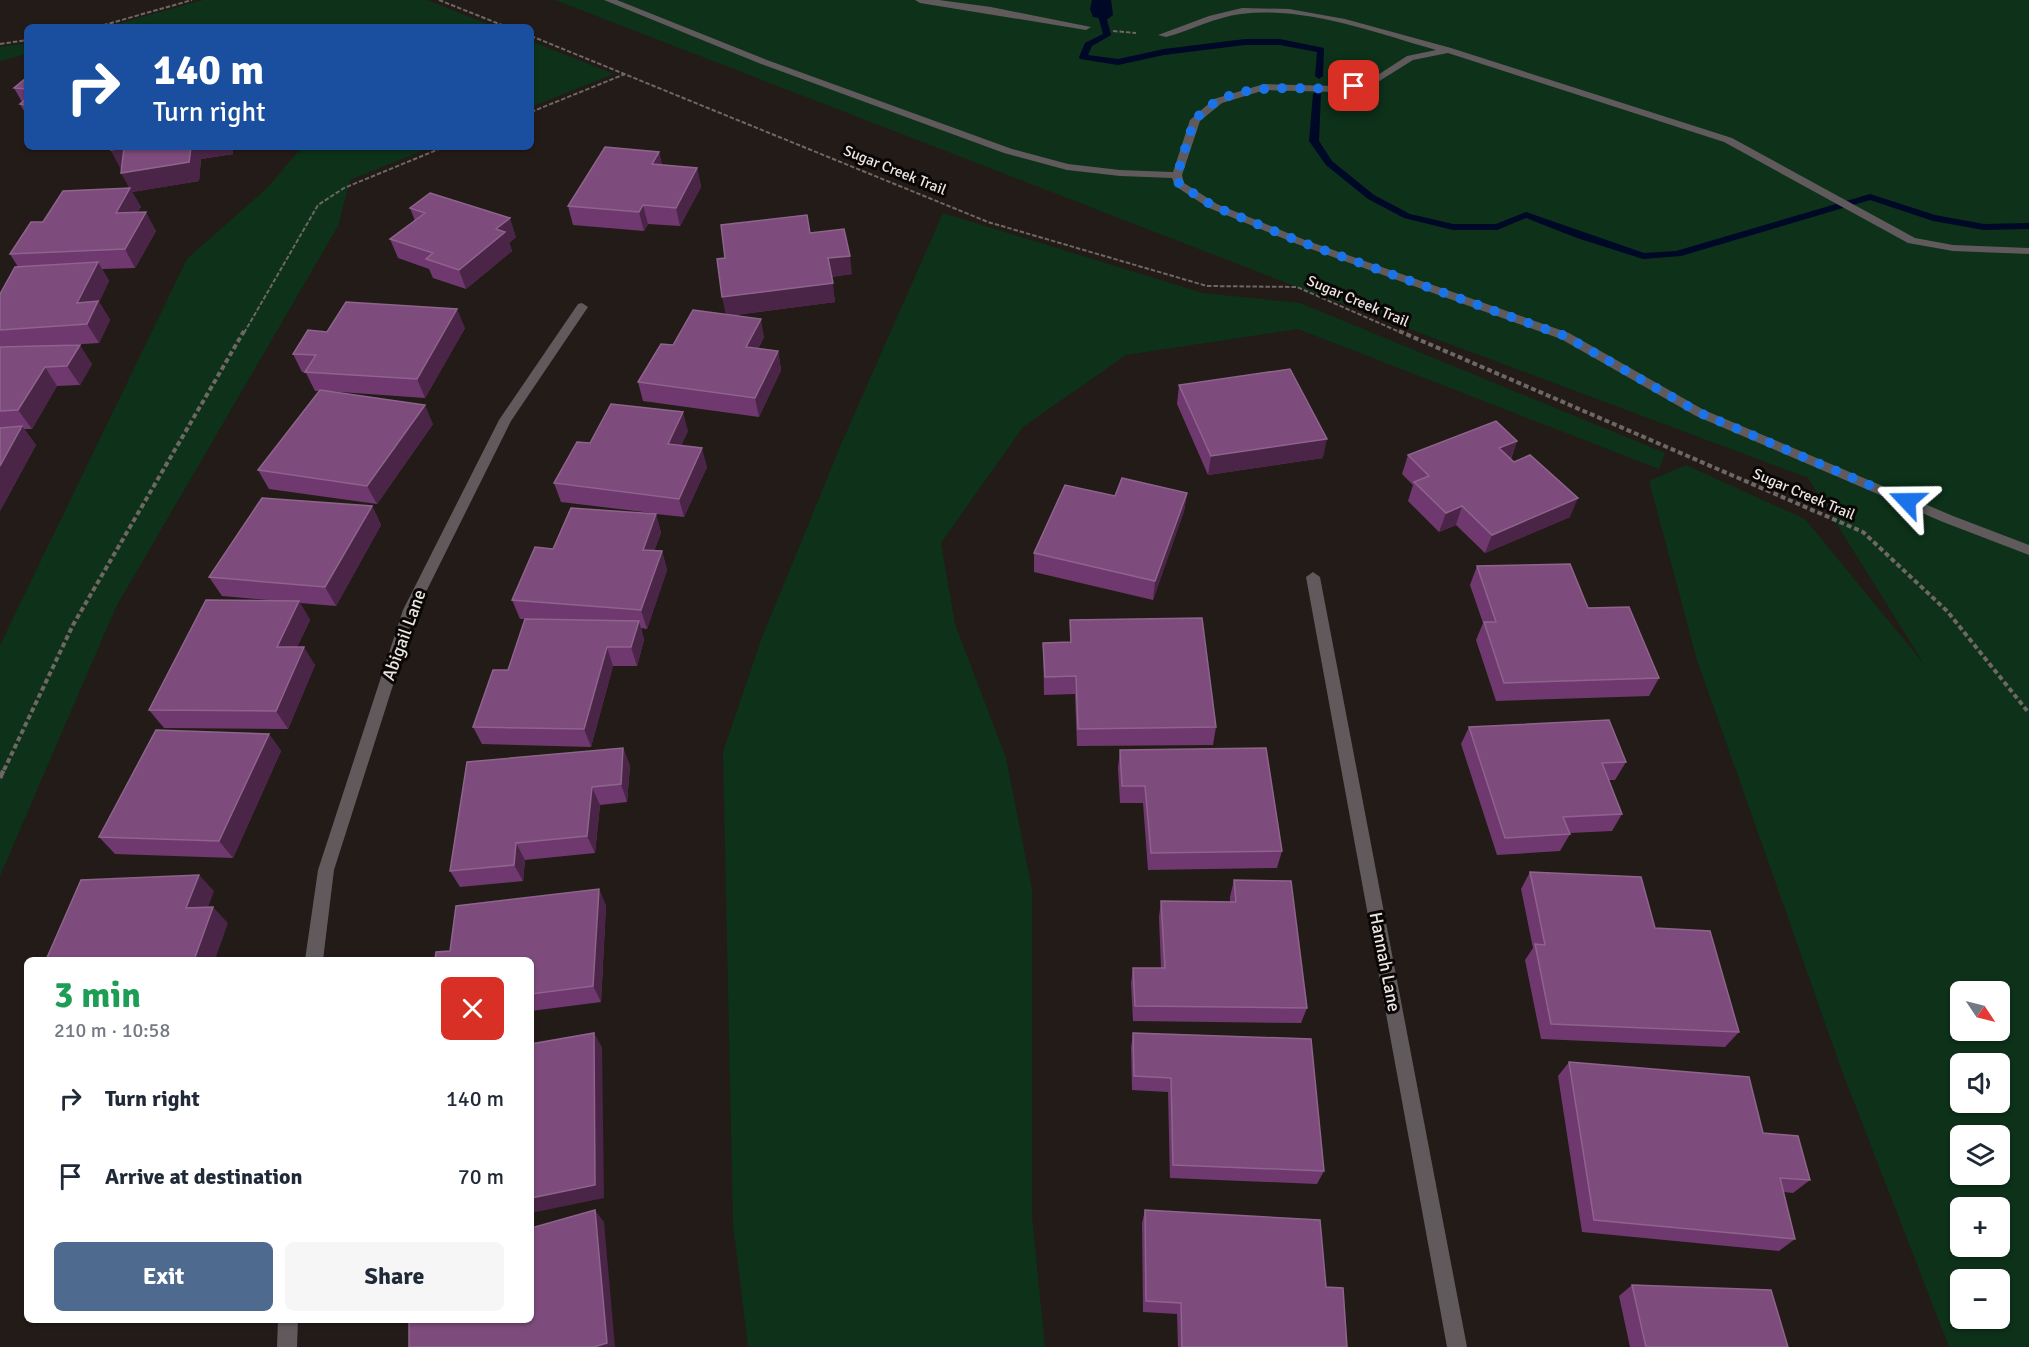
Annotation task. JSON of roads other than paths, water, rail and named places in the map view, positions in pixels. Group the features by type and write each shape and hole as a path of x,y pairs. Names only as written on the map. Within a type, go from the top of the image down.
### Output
{"street":[{"path":"609,0 774,66 1008,151 1067,167 1120,173 1177,175"},
{"path":"920,0 991,9 1086,27"},
{"path":"1164,35 1241,10 1268,10 1330,20 1448,50 1728,140 1912,241 1953,248 2029,251"},
{"path":"1448,50 1410,58 1372,82 1335,89 1264,87 1218,101 1195,120 1177,175 1179,184 1213,206 1301,242 1565,336 1700,413 1948,519 2029,549"},
{"name":"Abigail Lane","path":"314,957 326,870 410,610 505,420 582,307"},
{"name":"Hannah Lane","path":"1313,577 1457,1347"},
{"path":"286,1347 288,1323"}],"water":[{"path":"1092,0 1111,0 1113,15 1108,19 1093,17 1090,9"}],"waterway":[{"path":"1102,0 1101,12 1107,35 1088,45 1083,57 1118,62 1164,52 1245,42 1280,42 1321,50 1319,76"},
{"path":"1317,94 1314,141 1329,163 1371,197 1407,216 1453,227 1497,227 1526,215 1643,256 1677,254 1870,197 1933,218 1984,227 2029,226"}]}
